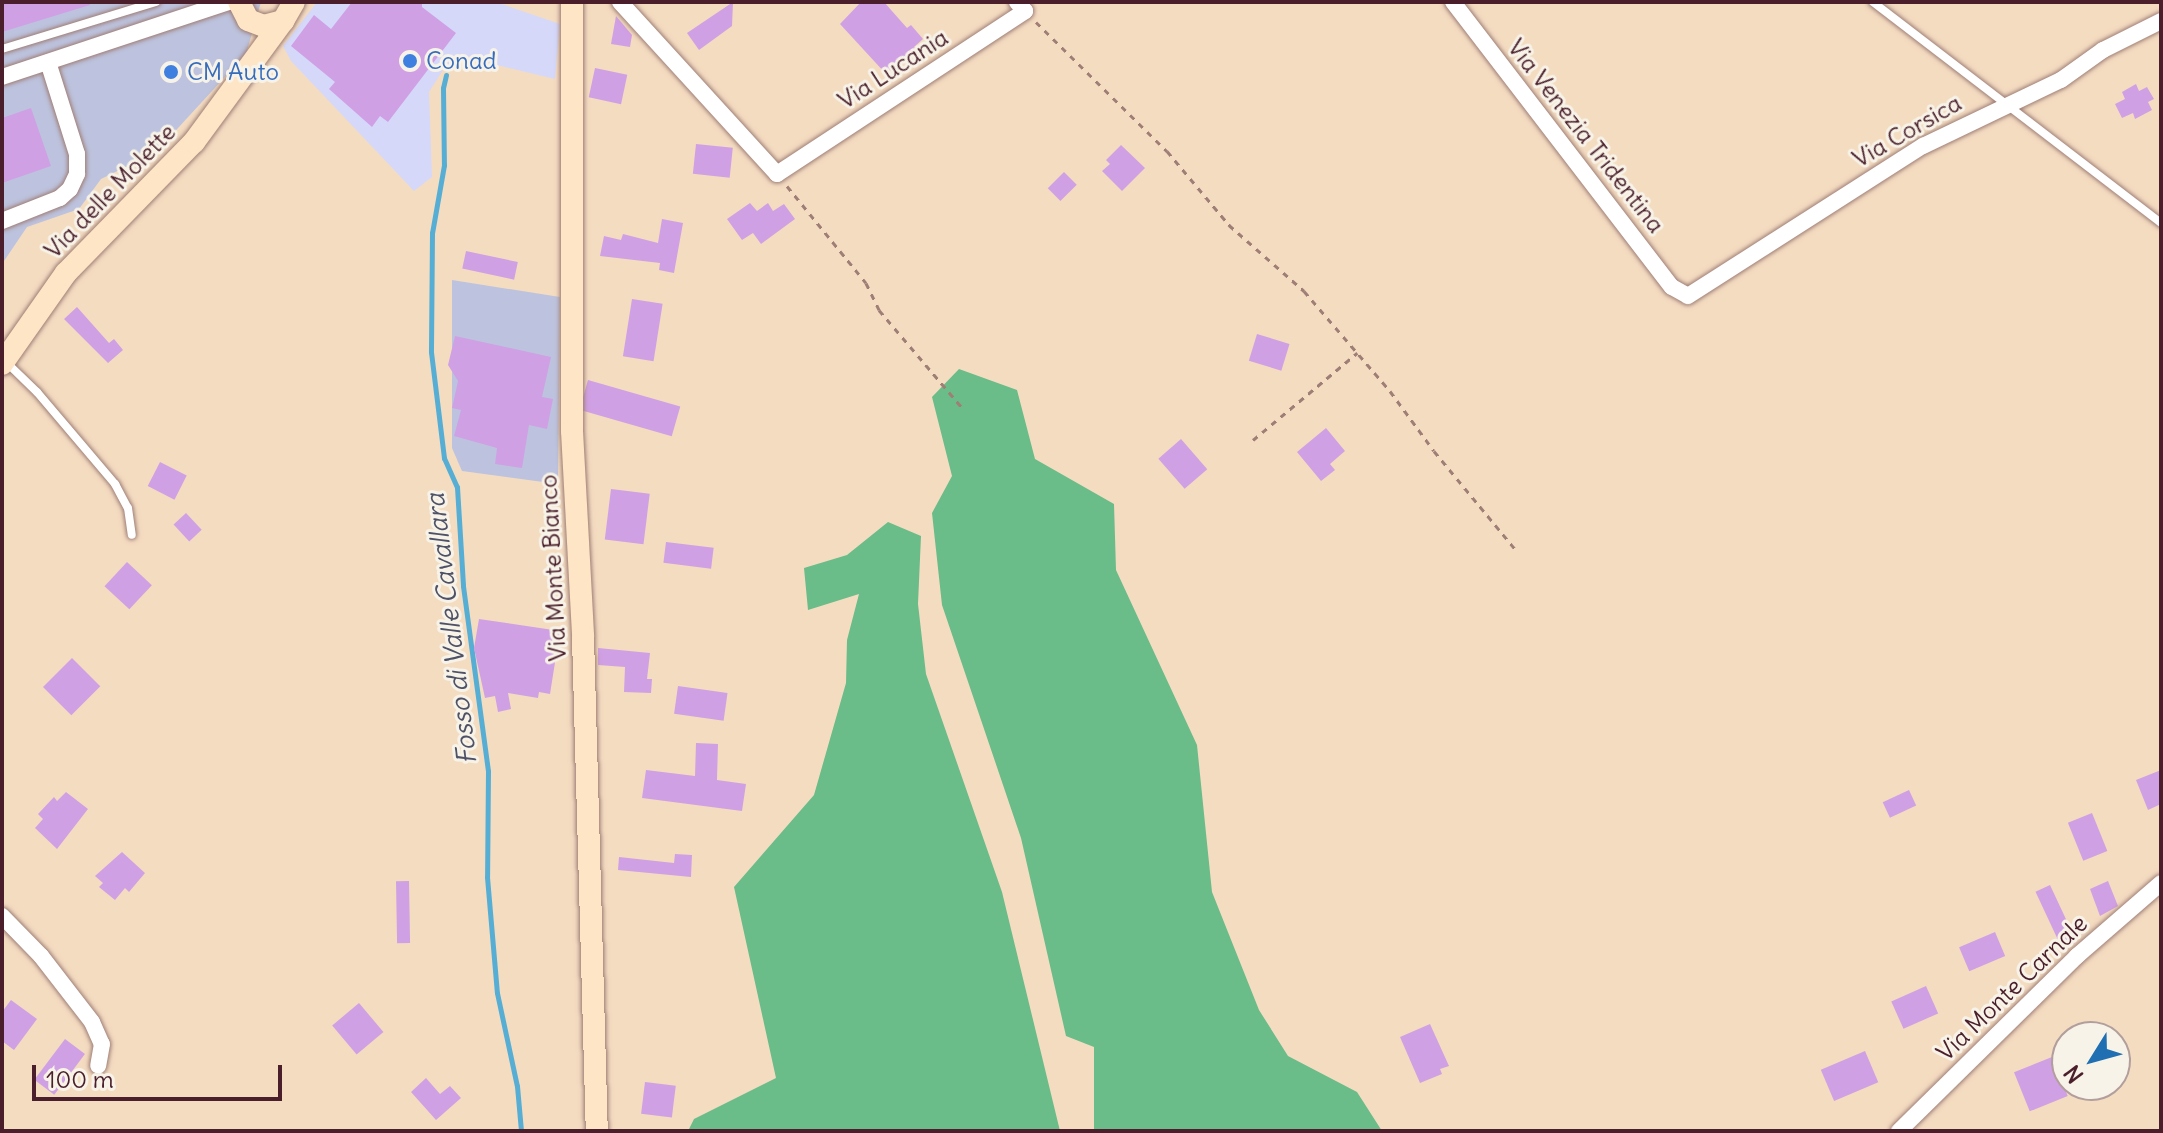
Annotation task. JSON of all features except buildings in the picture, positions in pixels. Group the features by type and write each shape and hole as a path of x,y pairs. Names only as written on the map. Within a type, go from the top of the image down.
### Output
{"main road":[{"path":"239,2 243,14 255,24 274,25 292,8"},
{"name":"Via Monte Bianco","path":"572,2 572,431 583,653 597,1131"},
{"name":"Via delle Molette","path":"3,363 66,273 179,159 292,8"},
{"path":"255,24 258,57"}],"street":[{"path":"2,77 193,9 229,2"},
{"path":"620,2 777,174"},
{"name":"Via Venezia Tridentina","path":"1453,2 1672,287 1684,296"},
{"name":"Via Lucania","path":"777,174 1021,7"},
{"name":"Via Corsica","path":"1684,296 1693,294 1923,146 2061,80 2103,50 2161,21"},
{"path":"2,221 60,198 70,189 77,174 77,154 48,62"},
{"name":"Via Monte Carnale","path":"1899,1131 2067,965 2161,883"},
{"path":"2,916 41,956 92,1022 102,1044 98,1066"}],"lane":[{"path":"2,49 156,2"},
{"path":"1873,2 2161,223"},
{"path":"3,363 37,392 115,484 125,500 132,535"}],"path":[{"path":"1021,7 1167,151 1229,225 1304,291 1515,549"},
{"path":"777,174 866,283 879,310 964,410"},
{"path":"1253,440 1357,353"}],"shaded area":[{"path":"2,2 261,2 246,54 156,152 101,179 79,209 27,227 2,264"},
{"path":"317,2 496,2 560,24 555,79 459,56 443,70 429,92 432,177 414,191 291,61 283,46"},
{"path":"452,280 560,297 558,484 462,471 452,448"}],"green space":[{"path":"959,369 1017,390 1035,459 1114,504 1116,570 1197,745 1212,892 1259,1010 1288,1056 1357,1092 1382,1131 1094,1131 1094,1047 1066,1036 1021,838 942,605 932,513 952,476 932,397"},
{"path":"888,522 921,536 918,604 926,674 1002,892 1060,1131 688,1131 694,1119 776,1078 734,887 814,795 846,683 847,640 859,594 808,610 804,568 847,555"}],"waterway":[{"name":"Fosso di Valle Cavallara","path":"446,75 443,88 444,165 432,233 431,352 444,458 457,487 463,586 488,771 487,877 497,993 517,1086 521,1131"}],"place":[{"name":"Conad","path":"410,61"},
{"name":"CM Auto","path":"171,72"}]}
